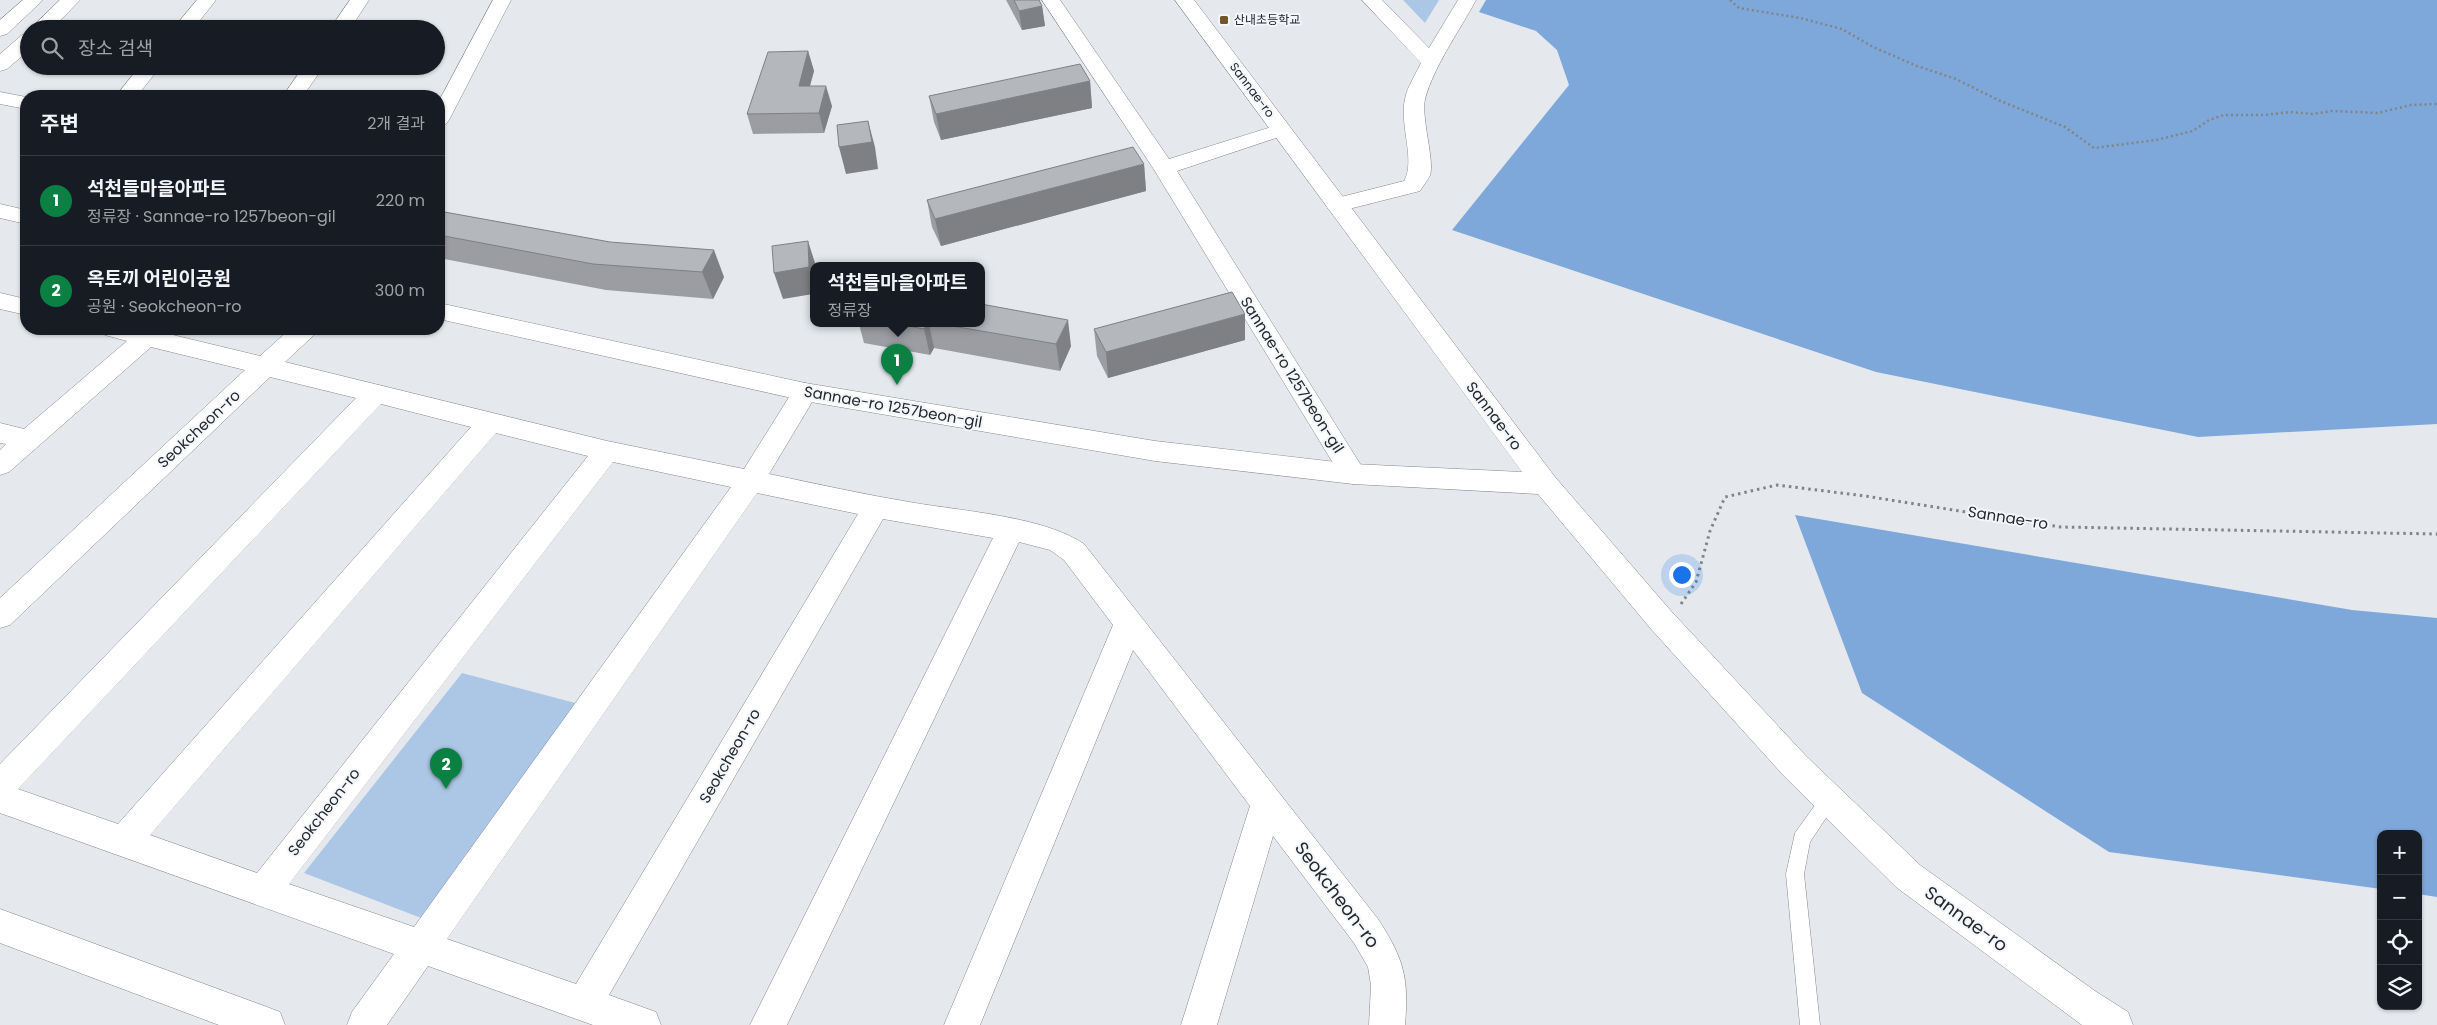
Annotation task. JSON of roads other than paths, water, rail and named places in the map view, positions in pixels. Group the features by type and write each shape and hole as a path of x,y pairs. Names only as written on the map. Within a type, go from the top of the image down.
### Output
{"street":[{"path":"0,30 34,0"},
{"path":"50,20 71,0"},
{"path":"190,20 207,0"},
{"path":"346,20 360,0"},
{"path":"445,109 502,0"},
{"name":"Sannae-ro 1257beon-gil","path":"1052,0 1164,168 1353,474"},
{"name":"Sannae-ro","path":"1184,0 1545,484 1661,620 1795,766 1908,876 2082,1004 2115,1025"},
{"path":"1371,0 1431,62"},
{"path":"1337,205 1412,186 1420,173 1414,118 1415,99 1431,62 1467,0"},
{"path":"0,65 20,47"},
{"path":"131,90 144,75"},
{"path":"297,90 308,75"},
{"path":"0,98 20,103"},
{"path":"1164,168 1282,130"},
{"path":"0,211 20,216"},
{"path":"0,301 20,306"},
{"name":"Sannae-ro 1257beon-gil","path":"445,312 805,392 1155,450 1353,474 1545,484"},
{"path":"139,335 267,366"},
{"name":"Seokcheon-ro","path":"0,616 299,335"},
{"path":"0,465 147,337"},
{"name":"Seokcheon-ro","path":"267,366 607,451 876,508 1011,530 1060,542 1074,552 1366,931 1385,960 1390,986 1387,1025"},
{"path":"365,1025 750,482 805,392"},
{"path":"0,786 376,394"},
{"path":"124,841 490,422"},
{"path":"0,433 28,440"},
{"name":"Seokcheon-ro","path":"264,890 607,451"},
{"name":"Seokcheon-ro","path":"584,1004 876,508"},
{"path":"768,1025 1011,530"},
{"path":"962,1025 1129,623"},
{"path":"0,798 643,1025"},
{"path":"1199,1025 1267,803"},
{"path":"0,926 267,1025"}],"lane":[{"path":"1810,1025 1803,967 1796,874 1801,839 1829,800"}],"place":[{"name":"산내초등학교","path":"1224,20"},
{"name":"석천들마을아파트","path":"897,385"},
{"name":"옥토끼 어린이공원","path":"446,789"}]}
